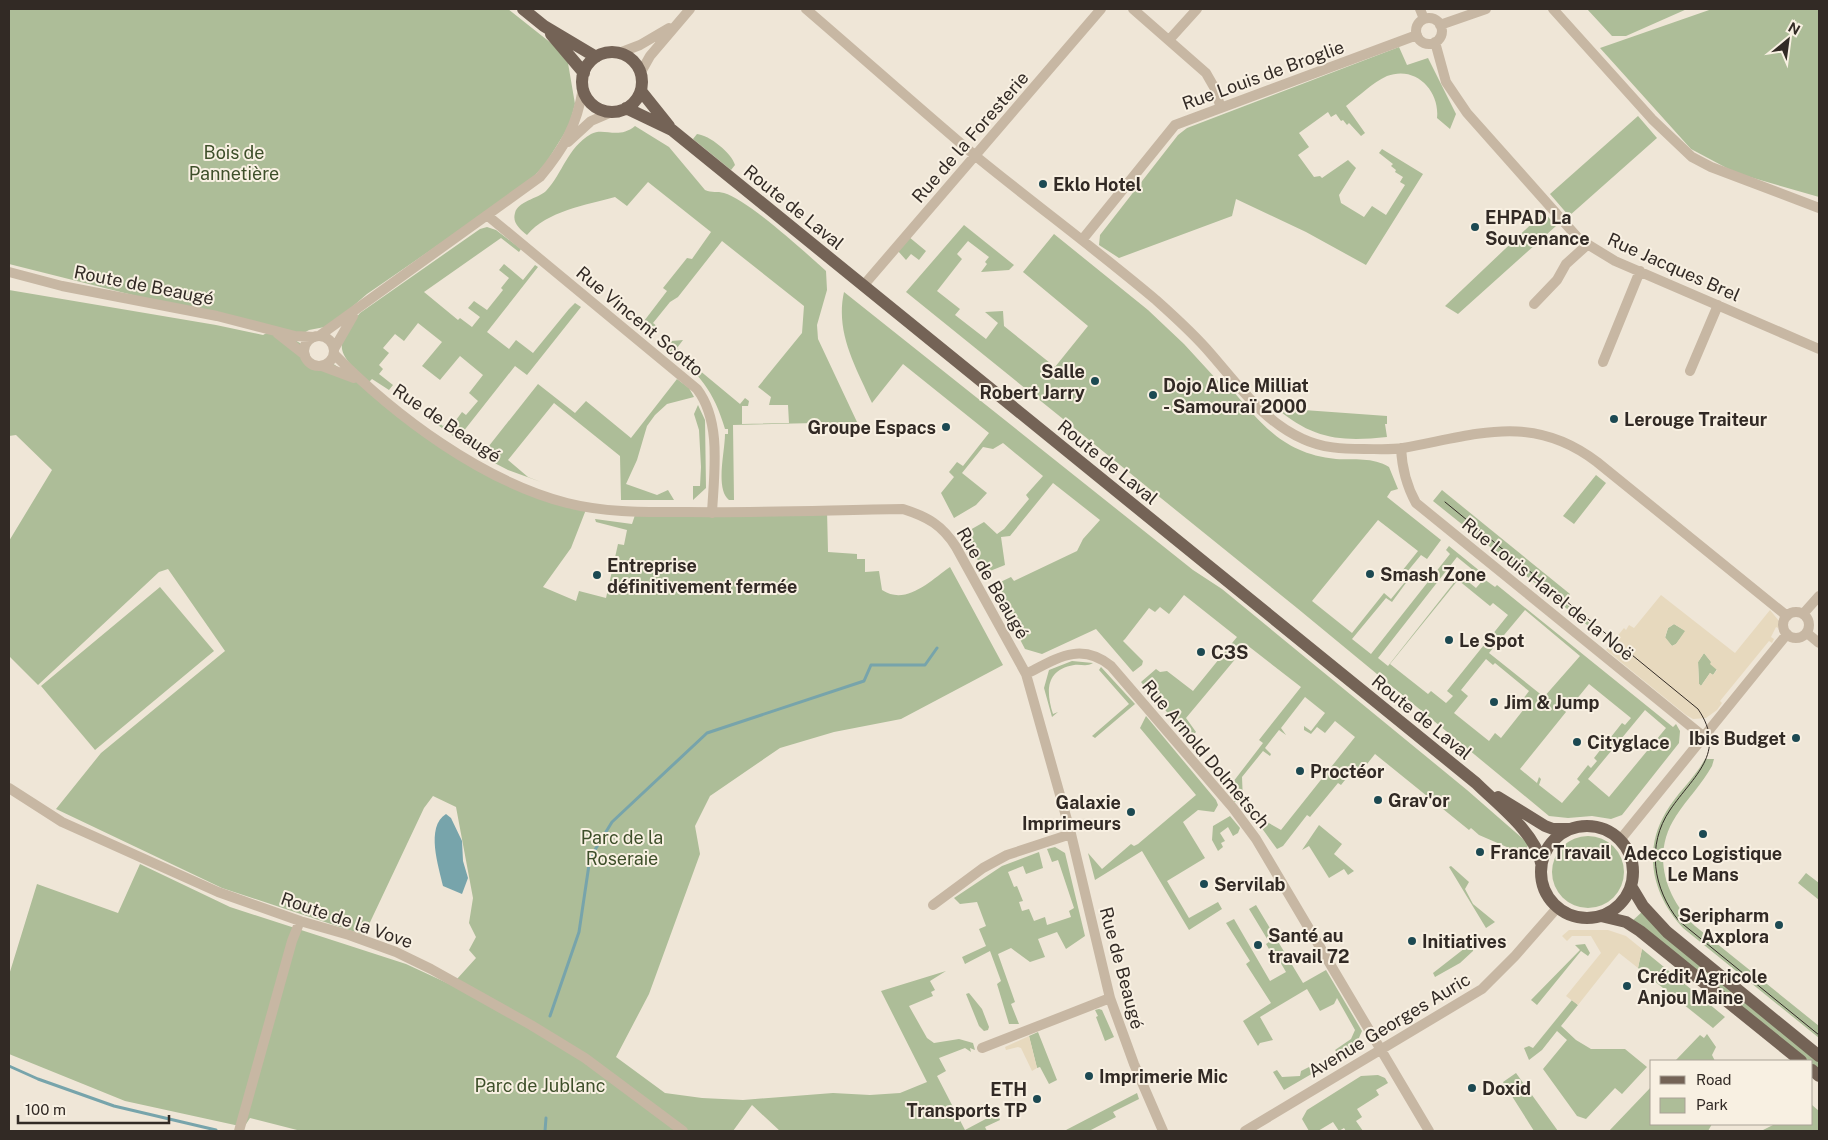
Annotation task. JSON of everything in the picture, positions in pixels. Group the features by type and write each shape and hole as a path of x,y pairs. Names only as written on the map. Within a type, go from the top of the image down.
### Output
{"main road":[{"path":"523,9 544,26 596,57"},
{"path":"544,26 584,74"},
{"path":"611,52 619,53 632,60 640,72 641,90 636,100 626,108 612,112 593,105 583,88 584,74 596,57 611,52"},
{"name":"Route de Laval","path":"641,90 672,130 1476,783 1535,821 1553,829 1569,829"},
{"name":"Route de Laval","path":"626,108 672,130"},
{"name":"Route de Laval","path":"1476,783 1532,840 1539,851 1541,863"},
{"path":"1601,916 1621,903 1631,886 1633,871 1631,859 1620,840 1610,832 1598,827 1585,825 1569,829 1550,842 1541,863 1540,876 1543,889 1557,908 1580,918 1601,916 1626,922 1640,931 1800,1060"},
{"path":"1631,886 1642,906 1667,932 1819,1056"}],"street":[{"path":"640,72 650,56 690,9"},
{"path":"806,9 976,155 1157,301 1201,343 1262,412 1284,429 1302,439 1324,447 1351,449 1401,448 1444,438 1507,431 1543,434 1567,442 1598,462 1787,616"},
{"name":"Rue de la Foresterie","path":"863,286 1101,9"},
{"path":"1133,9 1208,76 1221,108"},
{"path":"1169,40 1197,9"},
{"path":"1440,25 1486,9"},
{"path":"1553,9 1652,119 1692,157 1711,168 1819,208"},
{"path":"1422,14 1435,19 1440,25 1440,36 1435,42 1426,43 1417,35 1418,24 1422,14"},
{"path":"619,53 640,45 676,24"},
{"name":"Rue Louis de Broglie","path":"1082,240 1175,125 1417,35"},
{"name":"Rue Jacques Brel","path":"1435,42 1446,82 1467,113 1579,239 1640,271 1819,349"},
{"path":"566,144 579,113 583,88"},
{"path":"305,355 307,343 488,216 540,177 566,144 591,121 612,112"},
{"name":"Rue Vincent Scotto","path":"488,216 697,389 709,411 713,426 712,513"},
{"path":"1534,304 1557,280 1566,264 1588,245"},
{"path":"1603,362 1640,271"},
{"name":"Route de Beaugé","path":"9,272 62,286 217,316 295,336 317,337"},
{"path":"1690,372 1718,305"},
{"path":"322,366 330,362 357,308"},
{"name":"Route de Beaugé","path":"272,330 305,355"},
{"name":"Rue de Beaugé","path":"317,337 328,339 334,351 362,382"},
{"name":"Rue de Beaugé","path":"305,355 310,363 341,372 362,382 483,470 532,492 568,503 604,510 712,513 903,509 927,517 946,532 1026,674 1071,834 1110,998 1134,1064 1163,1131"},
{"name":"Rue Louis Harel de la Noë","path":"1401,448 1407,487 1416,503 1704,737"},
{"path":"1803,614 1819,596"},
{"path":"1793,612 1803,614 1809,624 1806,633 1796,638 1787,634 1783,627 1787,616 1793,612"},
{"path":"1806,633 1819,643"},
{"path":"1620,840 1787,634"},
{"name":"Rue Arnold Dolmetsch","path":"1026,674 1080,652 1101,658 1111,666 1233,808 1256,838 1429,1131"},
{"name":"Route de la Vove","path":"9,788 62,822 218,892 396,952 440,974 585,1058 683,1131"},
{"path":"933,905 984,868 1008,855 1071,834"},
{"name":"Avenue Georges Auric","path":"1245,1131 1482,988 1516,956 1557,908"},
{"path":"239,1131 292,942 300,921"},
{"path":"982,1048 1110,998"}],"green space":[{"path":"9,9 508,9 556,47 568,63 575,104 569,126 546,163 528,183 367,294 330,326 309,330 293,339 305,346 306,356 311,363 318,366 330,362 335,365 483,470 587,507 571,548 543,587 576,601 579,591 606,598 618,544 624,545 627,530 596,522 595,519 632,524 636,512 827,510 828,552 857,554 857,559 865,559 865,572 879,571 882,590 891,594 900,595 918,590 950,567 1003,665 901,719 834,732 780,748 710,796 695,826 700,854 649,994 616,1057 665,1093 702,1098 743,1100 833,1093 870,1095 900,1093 927,1082 881,991 946,971 930,981 935,990 931,992 933,996 909,1006 927,1038 934,1043 959,1039 973,1043 975,1050 970,1048 971,1052 965,1048 939,1058 946,1071 937,1076 965,1130 997,1113 1000,1120 985,1127 987,1131 780,1131 752,1105 733,1131 301,1131 250,1118 244,1127 125,1101 9,1054 9,975 37,884 118,913 140,864 230,907 406,964 499,1007 457,979 476,958 469,950 476,937 469,923 473,898 456,807 433,796 424,808 364,935 222,888 56,809 101,753 225,651 168,569 159,572 38,685 9,656 9,541 52,470 16,435 9,436 9,290 216,325 263,335 272,330 9,264"},
{"path":"1587,9 1687,9 1626,36 1612,36"},
{"path":"1712,9 1819,9 1819,197 1736,173 1691,149 1600,48"},
{"path":"1399,47 1407,65 1428,58 1456,114 1450,129 1437,118 1435,98 1424,83 1416,77 1398,74 1387,76 1376,82 1346,106 1365,133 1361,136 1349,123 1347,125 1343,120 1341,121 1336,114 1331,117 1328,112 1299,133 1309,147 1298,155 1314,177 1320,176 1322,178 1348,160 1356,168 1339,195 1341,203 1364,217 1372,206 1386,215 1405,185 1400,182 1403,177 1395,172 1396,170 1391,166 1393,164 1379,153 1382,149 1423,174 1366,265 1306,232 1236,199 1232,216 1119,258 1099,245 1100,235 1178,135 1187,128"},
{"path":"1638,116 1657,138 1569,216 1550,194"},
{"path":"635,126 669,147 705,190 724,193 747,205 826,271 827,290 817,325 818,339 857,422 733,425 734,500 729,500 722,488 725,434 728,434 728,429 725,429 716,404 704,384 688,366 668,349 671,341 683,340 677,348 695,361 693,365 740,404 745,398 749,401 748,406 742,406 742,424 789,423 788,405 769,405 771,397 758,387 802,333 804,306 722,241 678,297 670,302 653,323 659,328 653,335 641,325 667,291 663,288 687,258 692,259 711,232 648,182 627,206 615,197 580,206 545,220 527,235 517,226 514,217 520,206 546,191 576,146 583,140 596,132 617,133 629,130"},
{"path":"697,134 714,141 725,150 735,165 731,170 693,139"},
{"path":"1544,212 1556,226 1458,314 1445,306"},
{"path":"964,225 1014,265 1009,270 981,272 987,264 985,262 989,257 968,241 957,254 962,259 937,291 960,309 955,315 986,339 998,323 985,312 1003,311 1004,326 1055,367 1088,326 1023,272 1054,234 1148,310 1184,344 1229,393 1233,391 1277,437 1289,445 1318,456 1336,459 1370,460 1389,467 1398,489 1391,491 1387,497 1441,540 1427,559 1421,555 1407,572 1411,576 1392,602 1386,598 1352,639 1371,654 1450,554 1446,550 1449,546 1486,576 1484,579 1495,587 1497,585 1673,727 1676,724 1680,731 1679,743 1622,815 1611,819 1592,816 1568,818 1549,816 1297,608 906,292","holes":["1378,520 1418,551 1402,571 1409,577 1391,599 1384,593 1352,633 1312,601","1457,557 1484,579 1476,588 1460,575 1388,666 1378,658","1458,580 1490,606 1493,603 1508,615 1447,691 1453,696 1446,703 1431,691 1428,694 1390,664","1525,610 1580,656 1544,697 1489,653","1486,659 1493,665 1495,663 1529,691 1523,699 1528,704 1501,738 1495,733 1489,741 1454,713 1468,696 1461,690","1589,684 1631,718 1625,725 1622,723 1611,737 1614,739 1608,747 1605,744 1594,758 1597,761 1591,768 1588,765 1577,779 1580,782 1562,803 1539,785 1541,779 1539,777 1537,783 1520,769 1566,712 1561,707 1566,702 1571,706","1645,710 1666,728 1609,797 1588,779"]},
{"path":"487,227 496,230 521,249 519,252 501,238 424,292 458,320 460,318 472,327 480,317 468,308 474,301 487,310 503,290 501,288 509,278 499,270 504,264 523,280 535,265 538,267 487,332 509,349 516,340 533,353 575,303 581,307 527,375 515,366 459,437 471,447 476,441 481,444 476,452 425,416 427,414 443,426 448,421 453,424 462,412 466,415 478,401 469,393 483,375 460,356 440,380 422,366 442,342 418,323 404,341 395,334 383,348 389,353 379,365 383,369 379,374 393,385 389,390 372,379 369,382 351,365 345,358 342,343 351,325 360,313 480,229"},
{"path":"909,237 926,251 919,260 911,254 906,260 898,251"},
{"path":"844,292 1193,570 1222,589 1467,790 1529,844 1523,854 1479,835 1471,828 1469,830 1375,754 1359,774 1353,770 1341,785 1338,783 1310,817 1307,815 1283,846 1277,849 1261,827 1267,822 1281,830 1355,737 1335,721 1325,733 1317,727 1311,734 1304,730 1304,726 1311,731 1325,713 1305,697 1281,728 1286,735 1279,730 1265,748 1271,754 1270,756 1263,751 1242,777 1243,802 1234,802 1233,782 1263,743 1259,740 1301,687 1247,645 1186,718 1196,732 1192,736 1188,731 1185,733 1141,682 1156,669 1160,672 1167,671 1193,691 1237,637 1184,595 1169,614 1160,607 1155,612 1149,608 1123,641 1143,661 1142,665 1133,672 1096,629 1042,654 1025,649 992,586 1011,577 1014,581 1077,551 1083,539 1100,520 1053,483 1010,536 1001,537 1005,565 985,573 963,534 984,522 997,534 1004,529 1029,499 1026,495 1043,476 1003,443 993,449 983,447 962,473 987,493 976,505 954,518 941,493 954,477 949,472 957,462 963,466 989,433 903,364 872,403 854,363 845,336 842,322"},
{"path":"677,379 689,388 694,397 667,404 655,415 647,426 637,460 626,484 657,495 668,490 674,500 621,500 620,456 554,403 508,460 528,477 541,482 508,470 481,456 538,384 575,413 586,401 631,438"},
{"path":"698,405 705,420 706,488 693,500 693,486 700,486 701,467 699,430 694,414"},
{"path":"1276,408 1387,416 1387,424 1385,424 1387,437 1355,439 1328,436 1302,426"},
{"path":"1596,475 1606,483 1574,524 1563,516"},
{"path":"1442,490 1570,594 1564,602 1599,631 1597,633 1433,501"},
{"path":"160,587 214,651 95,750 41,686"},
{"path":"1674,624 1686,631 1676,644 1672,646 1665,638 1668,628"},
{"path":"1704,653 1717,669 1713,675 1710,673 1701,686 1699,684 1698,662"},
{"path":"1072,661 1093,663 1064,668 1053,677 1050,683 1049,698 1053,714 1058,712 1052,717 1044,688 1049,670"},
{"path":"1101,667 1135,704 1095,738 1092,736 1129,704 1099,670"},
{"path":"1146,716 1216,800 1218,805 1214,812 1198,810 1183,822 1205,858 1167,881 1189,918 1218,902 1222,909 1189,930 1142,851 1095,880 1088,853 1102,869 1131,844 1134,846 1138,844 1196,795 1140,728"},
{"path":"1705,759 1714,759 1712,766 1668,830 1663,860 1669,888 1676,902 1695,926 1819,1026 1819,1038 1683,928 1664,902 1658,888 1653,858 1654,842 1659,827 1670,805"},
{"path":"1230,816 1240,828 1238,833 1233,836 1228,827 1220,833 1225,841 1221,843 1223,847 1218,851 1212,840 1213,826"},
{"path":"1319,825 1342,844 1334,854 1354,871 1348,875 1344,869 1329,878 1309,846 1302,850"},
{"path":"1588,836 1602,839 1614,846 1621,858 1624,872 1621,886 1614,898 1602,905 1588,908 1574,905 1562,898 1555,886 1552,872 1555,858 1562,846 1574,839"},
{"path":"1055,847 1065,853 1085,936 1066,949 1057,932 1038,939 1045,957 1030,962 1011,948 998,954 1015,1002 1011,1004 1019,1024 1009,1024 997,984 1001,981 990,951 965,964 962,957 986,946 979,929 986,926 977,902 960,904 954,898 1002,866 1039,852 1043,868 1026,874 1023,866 1008,872 1014,887 1017,886 1023,901 1019,902 1022,911 1029,909 1034,921 1045,917 1047,925 1071,917 1069,911 1074,908 1058,860 1052,862 1047,849"},
{"path":"1451,866 1469,882 1465,889 1473,904 1495,922 1486,928 1449,867"},
{"path":"1806,873 1819,883 1819,900 1798,883"},
{"path":"1256,905 1303,983 1326,970 1362,1031 1354,1049 1340,1057 1335,1050 1351,1039 1355,1030 1337,998 1334,1004 1320,1011 1307,989 1260,1017 1273,1040 1260,1043 1258,1046 1243,1021 1271,1003 1246,964 1250,961 1226,923 1234,919 1270,981 1286,972 1272,948 1269,949 1266,944 1269,942 1249,909"},
{"path":"1643,911 1819,1059 1819,1073 1813,1068 1813,1060 1804,1060 1631,922"},
{"path":"1474,941 1473,951 1460,963 1435,977 1433,973"},
{"path":"1585,944 1590,953 1588,956 1581,951 1537,1005 1531,1000 1580,950 1575,945"},
{"path":"1642,949 1725,1017 1713,1028 1638,968"},
{"path":"969,993 982,1009 989,1027 988,1030 984,1031 979,1026 966,994"},
{"path":"1572,1000 1578,1005 1561,1026 1576,1040 1591,1049 1625,1049 1647,1067 1622,1094 1615,1088 1586,1119 1577,1116 1543,1069 1567,1040 1557,1031 1542,1050 1529,1060 1524,1048 1529,1046 1533,1048"},
{"path":"1095,1010 1102,1010 1114,1037 1105,1041 1096,1017 1098,1016"},
{"path":"1038,1032 1057,1080 1049,1084 1040,1067 1037,1068 1029,1036"},
{"path":"1707,1034 1716,1047 1712,1055 1714,1060 1676,1060 1700,1035 1704,1038"},
{"path":"1309,1067 1315,1072 1284,1090 1273,1072 1277,1070 1282,1077 1300,1076 1301,1071"},
{"path":"1516,1073 1558,1131 1534,1131 1503,1082"},
{"path":"1378,1075 1385,1078 1388,1083 1376,1090 1379,1095 1357,1109 1362,1117 1356,1121 1363,1131 1346,1131 1344,1128 1339,1131 1333,1122 1318,1131 1309,1131 1302,1119 1307,1110 1361,1076"},
{"path":"1650,1088 1650,1125 1711,1125 1708,1131 1609,1131"},
{"path":"1137,1093 1139,1099 1113,1112 1116,1117 1089,1131 1066,1130"},
{"path":"1813,1106 1819,1111 1819,1131 1761,1131 1773,1125 1813,1125"}],"shaded area":[{"path":"1661,595 1735,653 1770,610 1779,621 1778,628 1776,627 1771,637 1774,639 1772,643 1769,641 1720,701 1722,703 1717,710 1706,718 1693,719 1606,650 1624,628 1626,630 1629,625 1634,628","holes":["1674,624 1685,631 1676,644 1672,646 1665,637 1668,628","1704,653 1711,662 1710,664 1717,670 1713,675 1710,673 1701,686 1699,684 1698,662"]},
{"path":"1569,930 1608,930 1626,936 1642,949 1638,968 1619,953 1578,1005 1566,996 1601,953 1591,936 1572,936 1567,941 1562,936"},
{"path":"1029,1036 1037,1068 1032,1071 1021,1048 1006,1050 1005,1047"}],"water":[{"path":"446,814 451,818 462,841 463,861 468,878 462,894 443,886 435,848 436,828"}],"waterway":[{"path":"550,1016 579,932 590,858 612,822 707,733 864,681 871,665 925,665 937,648"},
{"path":"9,1066 38,1079 114,1106 216,1130"},
{"path":"545,1131 546,1118"}],"tram line":[{"path":"1445,502 1698,709 1710,739 1708,751 1697,775 1670,810 1662,824 1655,852 1658,881 1663,895 1679,921 1819,1035"}],"place":[{"name":"Eklo Hotel","path":"1043,184"},
{"name":"EHPAD La Souvenance","path":"1475,227"},
{"name":"Salle Robert Jarry","path":"1095,381"},
{"name":"Dojo Alice Milliat - Samouraï 2000","path":"1153,395"},
{"name":"Lerouge Traiteur","path":"1614,419"},
{"name":"Groupe Espacs","path":"946,427"},
{"name":"Smash Zone","path":"1370,574"},
{"name":"Entreprise définitivement fermée","path":"597,575"},
{"name":"Le Spot","path":"1449,640"},
{"name":"C3S","path":"1201,652"},
{"name":"Jim & Jump","path":"1494,702"},
{"name":"Ibis Budget","path":"1796,738"},
{"name":"Cityglace","path":"1577,742"},
{"name":"Proctéor","path":"1300,771"},
{"name":"Grav'or","path":"1378,800"},
{"name":"Galaxie Imprimeurs","path":"1131,812"},
{"name":"Adecco Logistique Le Mans","path":"1703,834"},
{"name":"France Travail","path":"1480,852"},
{"name":"Servilab","path":"1204,884"},
{"name":"Seripharm Axplora","path":"1779,925"},
{"name":"Initiatives","path":"1412,941"},
{"name":"Santé au travail 72","path":"1258,945"},
{"name":"Crédit Agricole Anjou Maine","path":"1627,986"},
{"name":"Imprimerie Mic","path":"1089,1076"},
{"name":"Doxid","path":"1472,1088"},
{"name":"ETH Transports TP","path":"1037,1099"}],"park label":[{"name":"Bois de Pannetière","path":"234,162"},
{"name":"Parc de la Roseraie","path":"622,848"},
{"name":"Parc de Jublanc","path":"540,1085"}]}
